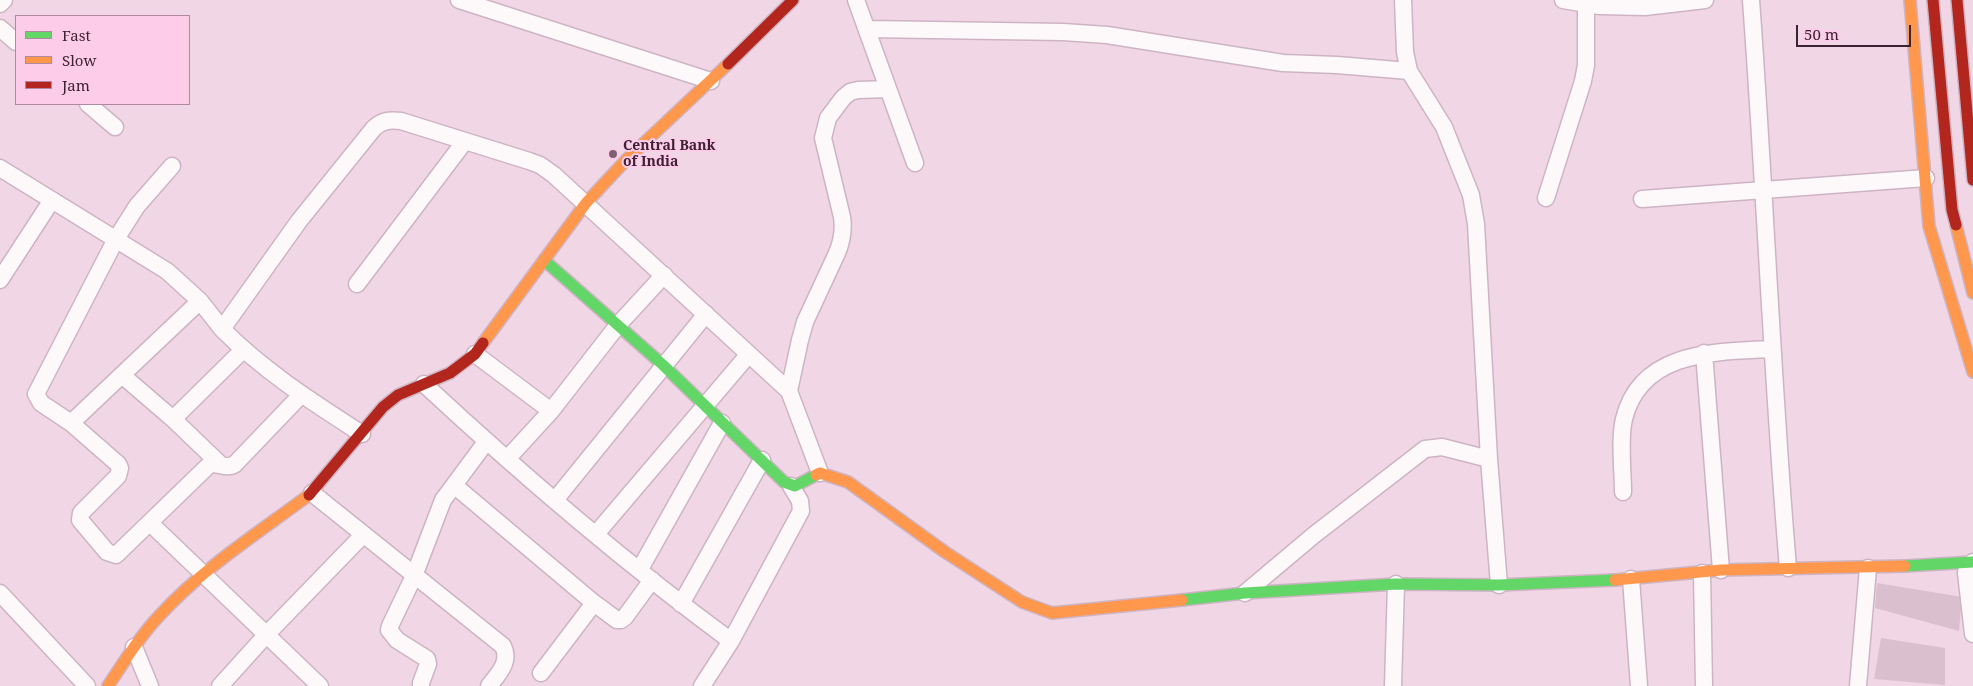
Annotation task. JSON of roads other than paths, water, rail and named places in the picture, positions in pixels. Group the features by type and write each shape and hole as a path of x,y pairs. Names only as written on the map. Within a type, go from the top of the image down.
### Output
{"street":[{"path":"0,4 4,0"},
{"path":"459,0 711,82"},
{"path":"108,686 134,647 159,615 203,574 312,493 383,407 392,399 450,373 475,354 586,203 627,159 711,82 793,0"},
{"path":"856,0 915,163"},
{"path":"1403,0 1405,52 1409,71 1444,127 1471,194 1476,224 1499,585"},
{"path":"1563,0 1586,3 1619,3 1645,7 1705,0"},
{"path":"1752,0 1778,454 1788,568"},
{"path":"1910,0 1929,226 1973,372"},
{"path":"1933,0 1952,210 1973,293"},
{"path":"1957,0 1973,180"},
{"path":"1546,198 1583,81 1586,65 1586,3"},
{"path":"0,28 15,41"},
{"path":"868,29 1053,32 1107,35 1284,63 1409,71"},
{"path":"789,391 805,322 837,254 844,229 824,138 828,118 850,92 888,89"},
{"path":"89,105 115,127"},
{"path":"222,329 299,221 379,123 388,120 401,121 540,165 554,175 789,391 820,473"},
{"path":"357,284 465,141"},
{"path":"172,166 137,206 116,239 36,394 41,403 71,423 118,464 120,468 118,476 81,512 80,520 106,552 116,555 209,465 227,467 235,464 302,395"},
{"path":"0,168 167,271 200,301 222,329 243,350 273,375 362,434"},
{"path":"1642,199 1926,178"},
{"path":"0,280 52,200"},
{"path":"544,260 663,365 722,423 791,486 800,501 801,511 731,642 702,686"},
{"path":"507,460 551,411 618,325 664,275"},
{"path":"71,423 123,376 200,301"},
{"path":"555,500 706,314"},
{"path":"1623,492 1624,419 1631,400 1645,381 1653,374 1679,360 1704,353 1772,349"},
{"path":"173,419 243,350"},
{"path":"1704,353 1721,570"},
{"path":"475,354 551,411"},
{"path":"596,534 749,354"},
{"path":"123,376 173,419 221,465"},
{"path":"424,384 507,460 646,575 731,642"},
{"path":"455,486 613,618 621,620 646,575 722,423"},
{"path":"421,686 428,664 427,659 397,640 389,630 414,576 443,500 486,442"},
{"path":"1246,593 1314,535 1425,449 1442,447 1490,459"},
{"path":"682,604 762,460"},
{"path":"791,486 820,473 848,482 945,552 1022,602 1052,613 1246,593 1396,584 1499,585 1631,579 1721,570 1868,568 1973,562"},
{"path":"312,493 504,646 505,663 489,686"},
{"path":"150,523 320,686"},
{"path":"220,686 267,634 363,535"},
{"path":"1973,562 1967,567 1966,573 1973,634"},
{"path":"1858,686 1868,568"},
{"path":"1702,573 1704,686"},
{"path":"1631,579 1639,686"},
{"path":"1393,686 1396,584"},
{"path":"0,593 87,686"},
{"path":"541,673 594,602"},
{"path":"134,647 150,686"}],"place":[{"name":"Central Bank of India","path":"613,154"}]}
